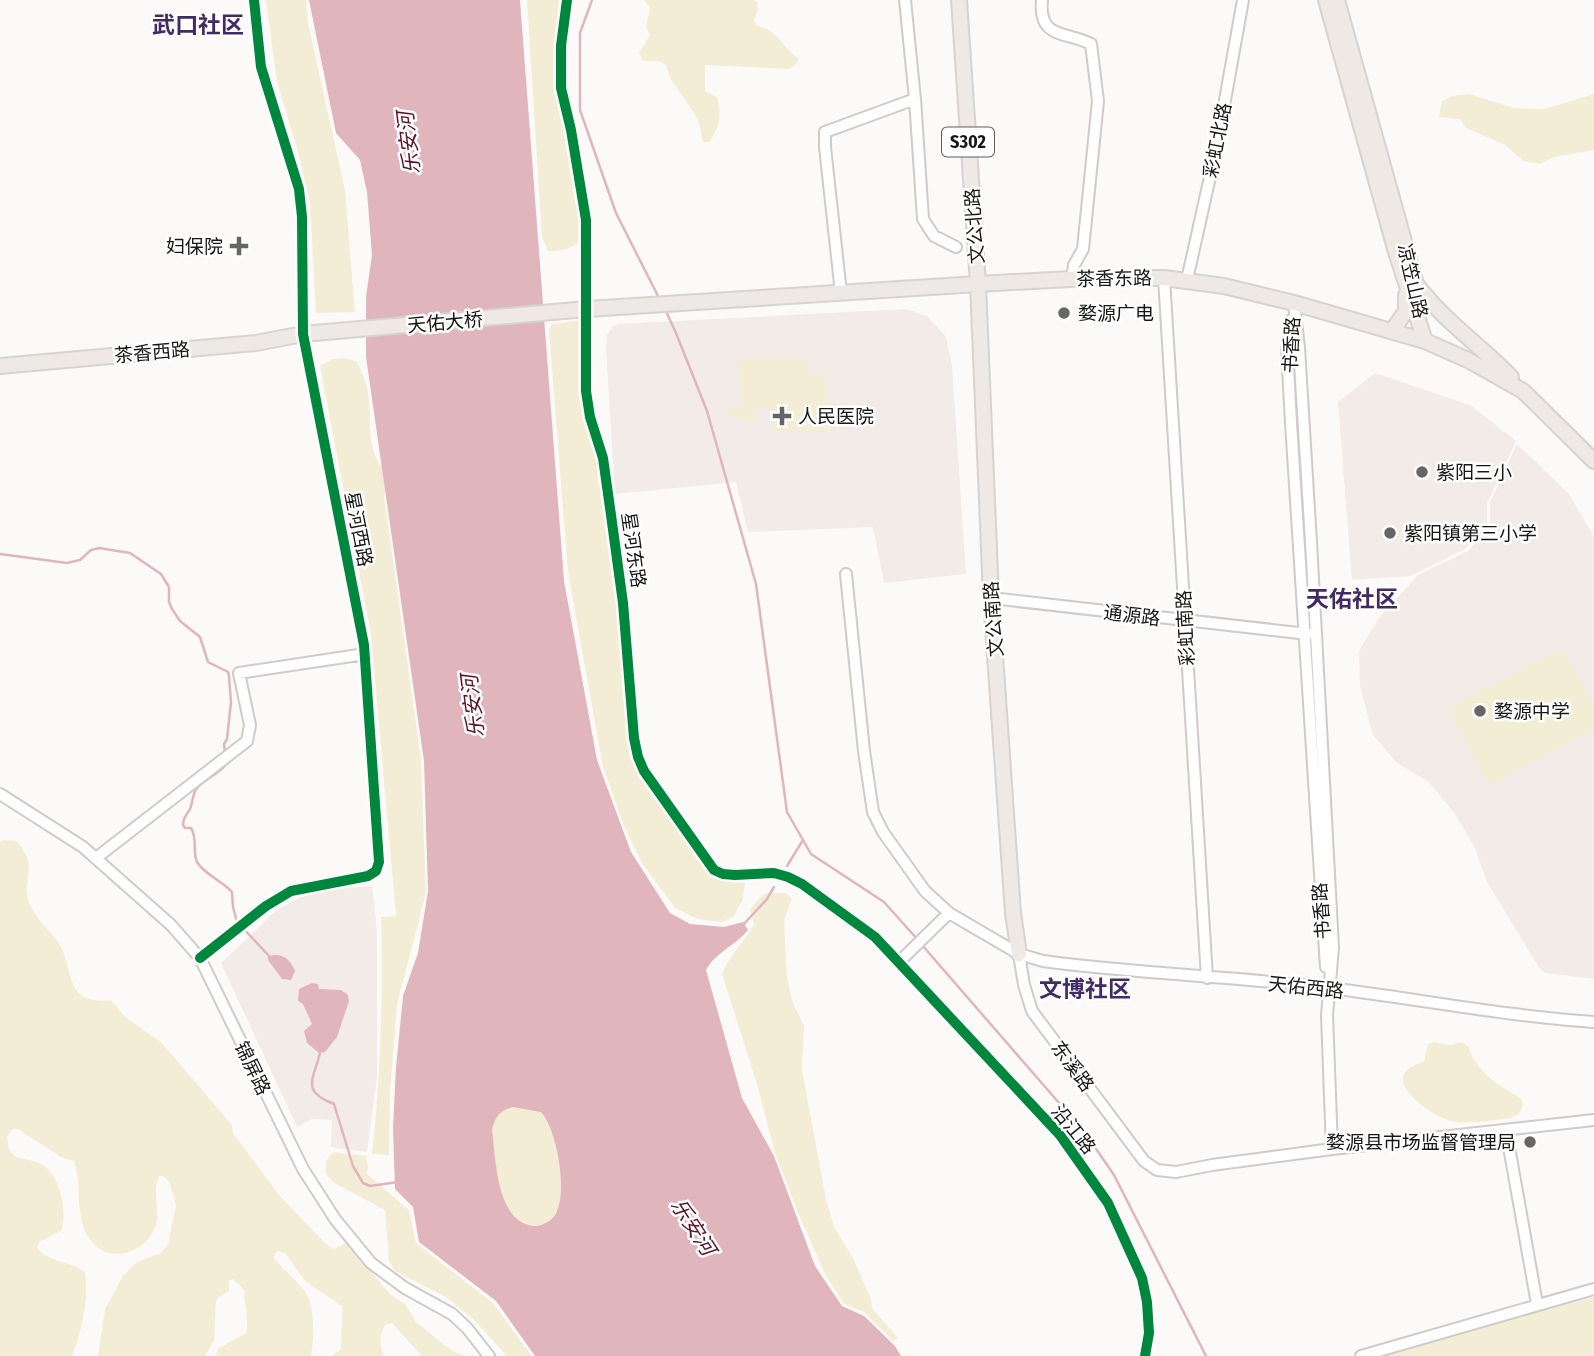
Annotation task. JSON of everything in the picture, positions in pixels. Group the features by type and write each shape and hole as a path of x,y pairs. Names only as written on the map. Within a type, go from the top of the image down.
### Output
{"main road":[{"name":"文公北路","path":"959,0 978,284"},
{"name":"凉笠山路","path":"1326,0 1410,282"},
{"name":"凉笠山路","path":"1337,0 1425,341"},
{"name":"茶香东路","path":"587,309 1072,279 1187,280 1294,303 1425,341 1478,365 1522,391 1594,461"},
{"path":"1392,331 1406,311 1410,282"},
{"path":"1410,282 1454,327 1496,362 1522,391"},
{"name":"文公南路","path":"978,284 991,598 1013,914 1019,954"},
{"name":"天佑大桥","path":"303,334 587,309"},
{"name":"茶香西路","path":"0,366 256,343 303,334"}],"street":[{"name":"星河西路","path":"200,958 278,897 291,891 368,876 376,871 380,851 365,654 303,334 302,216 299,189 261,67 254,0"},
{"name":"星河东路","path":"567,0 561,46 561,88 586,220 586,391 590,417 603,458 624,603 634,738 638,757 644,771 714,870 735,875 774,873 802,884 875,937 899,962"},
{"path":"905,0 923,219 934,236 956,247"},
{"path":"1042,0 1043,20 1053,32 1086,41 1091,44 1094,52 1098,101 1083,249 1074,265 1072,279"},
{"name":"彩虹北路","path":"1187,280 1216,150 1243,0"},
{"path":"841,293 825,132 915,99"},
{"name":"彩虹南路","path":"1164,278 1207,978"},
{"name":"书香路","path":"1294,303 1287,348 1309,634 1328,988 1332,1149"},
{"path":"846,574 873,812 883,832 925,891 949,913 1019,954"},
{"name":"通源路","path":"991,598 1309,634"},
{"path":"96,858 247,741 250,734 239,673 365,654"},
{"name":"锦屏路","path":"0,794 83,847 171,925 200,958 303,1169 335,1219 371,1263 405,1287 452,1314 489,1356"},
{"path":"899,962 949,913"},
{"name":"天佑西路","path":"1019,954 1069,965 1328,988 1531,1017 1594,1022"},
{"name":"东溪路","path":"1019,954 1032,1011 1143,1161 1157,1170 1176,1172 1332,1149 1594,1120"},
{"name":"沿江路","path":"899,962 1060,1135 1108,1203 1142,1278 1149,1333 1145,1356"},
{"path":"1506,1130 1537,1304"},
{"path":"1361,1356 1594,1289"}],"shaded area":[{"path":"266,0 306,0 308,23 345,190 355,312 316,313 310,204 298,151 277,82"},
{"path":"527,0 559,0 556,84 584,237 572,247 559,250 548,251 542,237"},
{"path":"644,0 753,0 757,2 758,10 754,19 756,25 770,31 799,59 788,69 705,65 705,91 717,97 720,115 713,136 709,142 703,142 698,119 670,78 666,65 658,61 643,61 639,53 650,35 646,27 650,8"},
{"path":"1469,94 1514,108 1544,109 1594,94 1594,150 1554,157 1540,164 1523,161 1505,145 1466,128 1460,119 1439,117 1442,101"},
{"name":"人民医院","path":"906,309 927,316 946,337 952,366 966,574 884,583 873,527 748,532 736,482 615,494 606,349 607,335 613,326"},
{"path":"582,320 593,406 609,475 635,757 705,864 745,883 743,899 734,916 722,922 697,919 675,908 642,863 623,824 603,767 568,572 549,330 552,324"},
{"path":"806,357 808,373 825,374 829,432 773,432 772,410 767,407 756,407 756,422 728,416 729,407 742,408 738,360"},
{"path":"332,359 356,361 364,376 372,446 380,464 387,471 388,483 384,496 421,759 426,893 397,1004 390,1093 389,1155 372,1154 381,1036 381,917 396,916 371,634 320,366"},
{"name":"紫阳三小","path":"1375,373 1470,405 1516,441 1487,503 1487,526 1465,549 1410,576 1352,580 1338,402"},
{"name":"婺源中学","path":"1517,444 1569,494 1594,537 1594,979 1546,973 1540,969 1487,882 1475,848 1455,814 1429,782 1397,763 1373,735 1360,686 1359,651 1378,619 1418,575 1468,551 1490,527 1490,503"},
{"path":"1563,648 1594,706 1594,730 1489,785 1448,708"},
{"path":"17,841 24,851 29,867 29,902 59,944 77,991 88,999 112,1001 125,1017 161,1042 232,1125 233,1133 279,1195 325,1243 334,1249 347,1242 390,1294 405,1304 416,1322 452,1351 466,1356 422,1356 392,1323 385,1325 382,1333 384,1356 332,1356 341,1349 342,1306 306,1282 285,1253 277,1251 273,1257 304,1290 311,1304 311,1356 215,1356 219,1348 246,1333 244,1290 233,1279 229,1281 229,1291 216,1302 214,1340 205,1356 98,1356 105,1309 123,1276 137,1262 161,1253 168,1244 176,1205 169,1181 159,1176 156,1188 156,1225 145,1243 127,1252 108,1253 91,1241 85,1232 74,1161 61,1157 18,1129 13,1129 7,1136 8,1147 14,1156 48,1169 61,1194 64,1214 61,1231 39,1242 37,1248 47,1256 85,1272 86,1294 82,1325 72,1356 0,1356 0,842"},
{"path":"372,886 377,932 377,1077 367,1152 331,1147 332,1120 312,1119 297,1127 221,963 277,910 301,897 335,889"},
{"path":"766,893 786,893 792,899 784,920 787,976 792,1001 804,1026 802,1070 826,1199 834,1227 853,1258 871,1299 872,1308 898,1338 893,1341 864,1312 844,1304 826,1276 775,1153 757,1084 722,974 754,924 750,910"},
{"path":"1434,1042 1450,1045 1461,1042 1468,1046 1482,1071 1521,1098 1523,1106 1519,1114 1511,1118 1481,1122 1458,1122 1445,1119 1420,1104 1407,1090 1403,1077 1409,1069 1424,1061 1428,1044"},
{"path":"540,1091 569,1181 541,1265 399,1141"},
{"path":"333,1152 366,1156 367,1174 409,1210 416,1243 493,1303 532,1356 507,1356 473,1319 446,1297 395,1271 389,1261 385,1210 334,1183 326,1174 326,1161"},
{"path":"1594,1297 1594,1356 1373,1356"}],"water":[{"name":"乐安河","path":"309,0 520,0 564,581 597,760 631,852 670,913 690,924 724,927 743,922 748,930 715,958 706,970 742,1098 774,1156 815,1266 842,1306 864,1316 895,1346 901,1356 535,1356 496,1301 419,1242 413,1207 395,1189 393,1128 403,996 418,953 428,891 424,761 366,357 366,297 372,255 367,192 360,160 336,133","holes":["508,1108 541,1112 547,1120 556,1145 561,1188 556,1214 548,1222 536,1226 523,1223 513,1215 506,1203 497,1173 492,1130 499,1115"]},
{"path":"268,957 284,957 292,964 295,971 291,980 282,979 268,960"},
{"path":"312,983 318,984 319,989 341,990 348,995 349,1001 337,1037 325,1052 319,1053 307,1043 304,1031 312,1024 303,1004 298,1001 299,989"}],"waterway":[{"path":"592,0 580,33 580,110 616,213 660,300"},
{"path":"665,309 707,411 756,584 787,812 811,854 884,902 918,940"},
{"path":"0,554 67,563 80,560 91,550 99,548 130,553 161,574 169,587 172,609 180,621 200,637 208,662 228,672 231,702 225,753"},
{"path":"227,763 197,788 183,825 185,828 191,828 193,832 197,862 232,892 237,922"},
{"path":"787,866 803,840"},
{"path":"743,925 767,899 774,887"},
{"path":"242,927 271,958"},
{"path":"922,945 1086,1134 1114,1175 1206,1356"},
{"path":"320,1053 313,1078 313,1090 334,1104 353,1166 363,1183 370,1186 398,1182"}],"cycle path":[{"path":"200,958 266,906 291,891 368,876 376,871 379,862 364,645 303,334 302,217 299,189 261,67 254,0"},
{"path":"567,0 561,46 561,88 586,220 586,391 590,417 603,458 623,603 634,738 638,757 644,771 714,870 723,874 774,873 788,877 802,884 875,937 1060,1135 1108,1203 1142,1278 1149,1333 1145,1356"}],"place":[{"name":"妇保院","path":"239,246"},
{"name":"婺源广电","path":"1064,313"},
{"name":"人民医院","path":"782,416"},
{"name":"紫阳三小","path":"1422,472"},
{"name":"紫阳镇第三小学","path":"1390,533"},
{"name":"婺源中学","path":"1480,711"},
{"name":"婺源县市场监督管理局","path":"1530,1142"}],"district":[{"name":"武口社区","path":"198,25"},
{"name":"天佑社区","path":"1352,599"},
{"name":"文博社区","path":"1085,989"}]}
